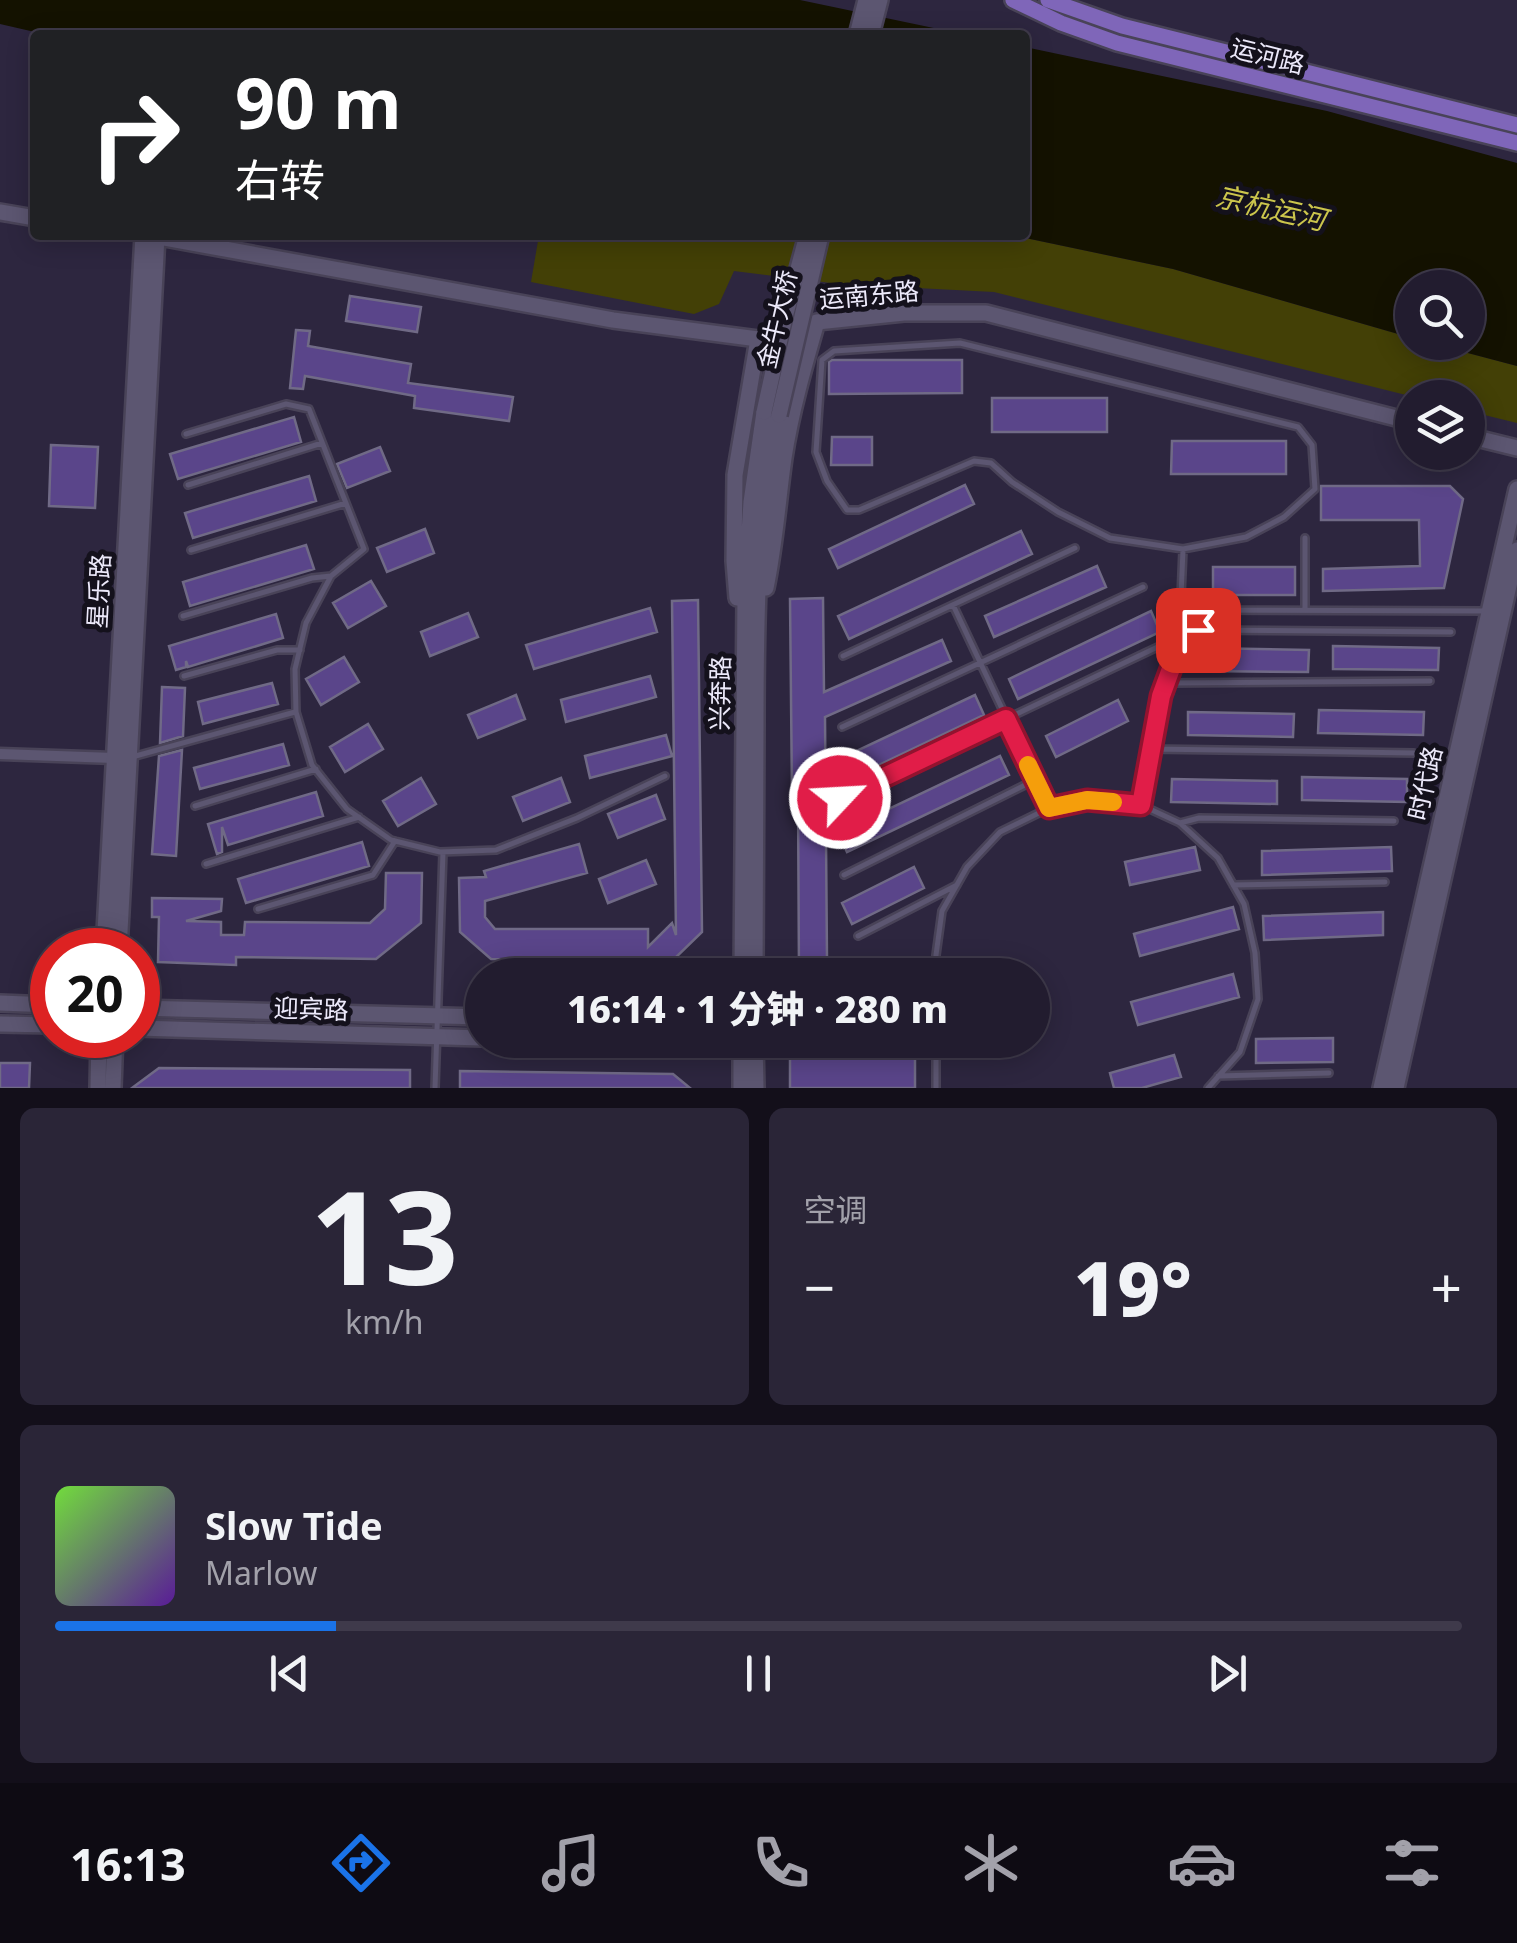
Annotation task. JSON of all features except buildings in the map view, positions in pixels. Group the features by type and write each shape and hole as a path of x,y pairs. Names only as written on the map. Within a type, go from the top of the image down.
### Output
{"main road":[{"name":"运河路","path":"1013,0 1117,43 1517,143"},
{"name":"运河路","path":"1048,0 1122,26 1517,125"}],"street":[{"path":"858,30 866,0"},
{"path":"872,30 880,0"},
{"path":"0,212 30,217"},
{"name":"星乐路","path":"119,928 122,758 149,240"},
{"name":"运南东路","path":"171,240 613,320 758,339 817,322 904,314 986,313 1395,418"},
{"name":"金牛大桥","path":"772,414 785,318 806,240"},
{"name":"金牛大桥","path":"772,414 820,240"},
{"path":"756,958 750,638 775,547 784,457 817,322"},
{"path":"750,638 738,606 734,561 736,475 758,339"},
{"name":"兴奔路","path":"742,958 752,502 772,414"},
{"path":"1485,440 1517,448"},
{"name":"时代路","path":"1381,1088 1517,488"},
{"name":"时代路","path":"1396,1088 1517,550"},
{"path":"0,754 122,758"},
{"name":"星乐路","path":"106,928 122,758"},
{"path":"0,1003 30,1004"},
{"name":"迎宾路","path":"160,1009 465,1017"},
{"path":"0,1024 30,1025"},
{"name":"迎宾路","path":"160,1029 465,1038"},
{"path":"98,1088 99,1058"},
{"path":"114,1088 115,1058"},
{"path":"741,1088 746,1058"},
{"path":"751,1058 756,1088"}],"lane":[{"path":"960,343 1298,427 1312,445 1314,489 1284,516 1246,537 1184,550 1110,538 1058,512 1012,482 992,463 974,461 859,510 847,510 827,481 816,452 822,360 834,351 960,343"},
{"path":"186,434 286,404 309,409 364,548 331,576 306,622 295,669 296,712 312,765 347,809 395,841 443,852 496,850 665,776"},
{"path":"188,485 322,442"},
{"path":"191,550 346,503"},
{"path":"1305,538 1305,611"},
{"path":"843,656 1075,548"},
{"path":"1184,550 1181,596 1190,610 1489,611"},
{"path":"184,616 312,578 331,576"},
{"path":"842,727 1143,587"},
{"path":"953,605 1049,808"},
{"path":"1141,805 1161,696 1180,644 1198,630 1451,632"},
{"path":"840,798 1166,643"},
{"path":"184,676 277,650 300,650"},
{"path":"1166,683 1430,681"},
{"path":"122,758 296,712"},
{"path":"1151,749 1414,753"},
{"path":"195,806 316,770"},
{"path":"844,875 1036,780"},
{"path":"936,958 942,911 967,867 1000,832 1049,808 1087,800 1141,805 1180,823 1218,858 1244,904 1252,937 1258,999 1240,1052 1208,1088"},
{"path":"206,864 359,817"},
{"path":"1180,823 1199,818 1394,821"},
{"path":"258,908 373,875 395,841"},
{"path":"435,1088 443,852"},
{"path":"1233,885 1384,882"},
{"path":"858,936 958,884"},
{"path":"936,1058 936,1088"},
{"path":"1218,1076 1329,1073"}],"shaded area":[{"path":"1030,239 1173,269 1395,333 1395,360 1485,358 1517,366 1517,423 1485,415 1485,380 1395,380 1395,392 994,292 839,284 734,271 719,304 694,314 531,282 538,240"}],"water":[{"path":"0,0 800,0 943,30 30,31 0,24"},
{"name":"京杭运河","path":"1030,48 1327,111 1517,163 1517,366 1485,358 1485,270 1395,270 1395,333 1173,269 1030,239"}],"slow traffic":[{"path":"1028,765 1049,808 1087,800 1113,802"}],"route":[{"path":"840,798 1006,719 1049,808 1087,800 1141,805 1161,696 1180,644 1198,630"}]}
